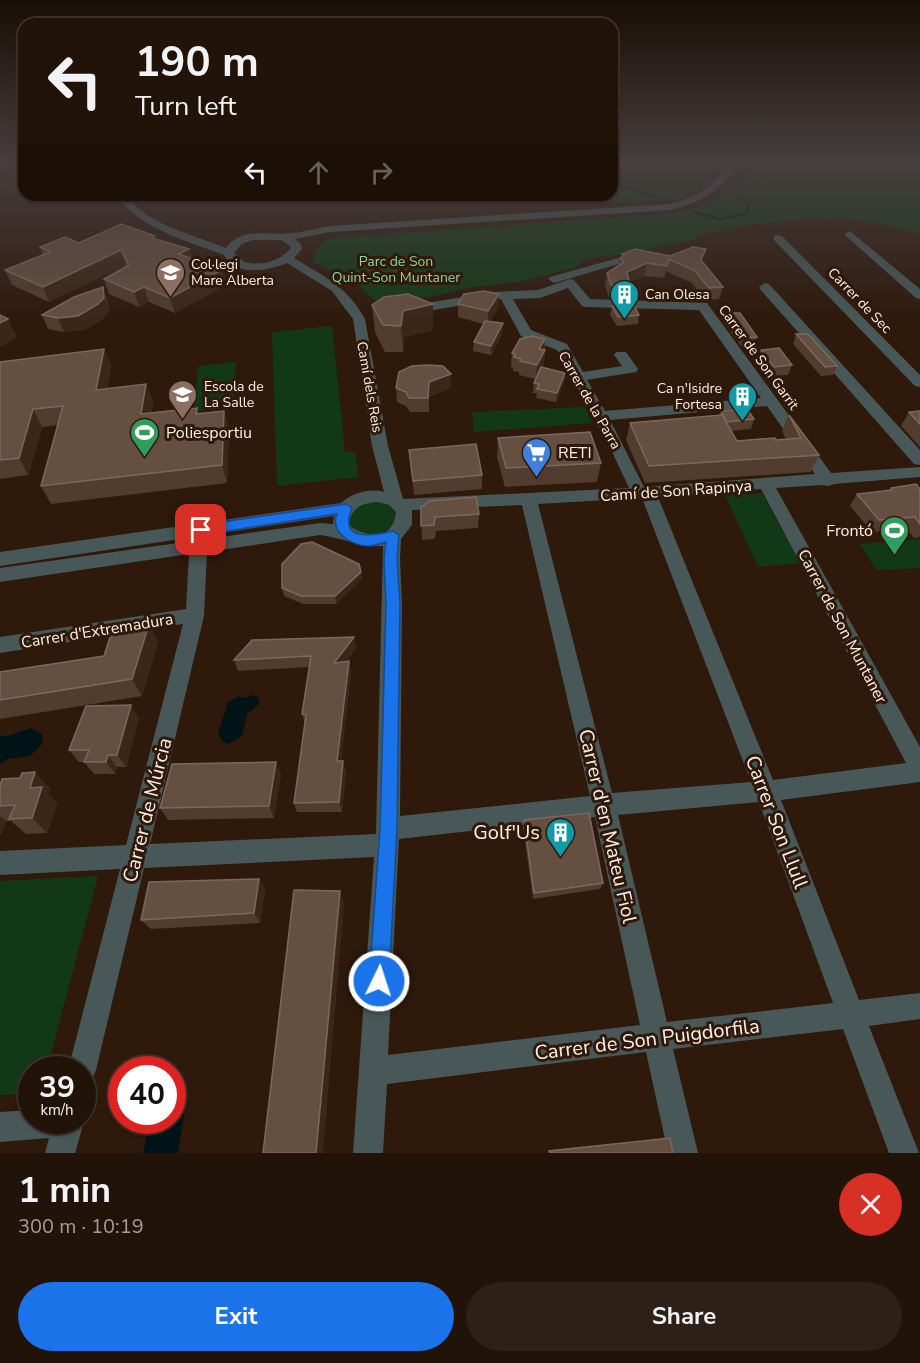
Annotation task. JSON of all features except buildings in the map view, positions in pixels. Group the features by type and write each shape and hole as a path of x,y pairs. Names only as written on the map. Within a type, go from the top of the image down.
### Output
{"street":[{"path":"142,215 163,227 228,253"},
{"path":"195,241 244,239 264,235 283,237 330,229 549,215"},
{"path":"256,267 268,266 288,259 310,238 330,229"},
{"path":"850,234 920,295"},
{"path":"283,237 290,240 296,249"},
{"name":"Carrer de Sec","path":"778,238 920,384"},
{"path":"244,239 230,248 228,253 229,258 235,263 302,277 345,295"},
{"name":"Camí dels Reis","path":"288,259 336,286 366,317 388,481 400,509"},
{"path":"505,296 423,309 392,311 464,294 526,287 618,261"},
{"name":"Carrer de Son Garrit","path":"505,296 540,294 570,283 586,303 703,306 828,481"},
{"path":"765,286 920,460"},
{"name":"Carrer de la Parra","path":"505,296 526,333 562,347 643,493"},
{"path":"579,377 631,369 621,356"},
{"path":"601,416 771,401"},
{"name":"Camí de Son Rapinya","path":"400,509 432,505 828,481 920,472"},
{"path":"902,475 914,489"},
{"path":"367,497 388,481"},
{"name":"Carrer de Son Muntaner","path":"766,484 920,770"},
{"name":"Carrer Son Llull","path":"643,493 766,791 904,1153"},
{"path":"0,559 346,508 358,499 367,497 378,496 400,509 392,547 388,837 368,1153"},
{"name":"Carrer d'en Mateu Fiol","path":"530,500 604,805 683,1153"},
{"path":"346,508 341,520 346,532 352,537 392,547"},
{"path":"0,575 320,529 346,532"},
{"name":"Carrer de Múrcia","path":"85,1056 195,616 198,548"},
{"name":"Carrer d'Extremadura","path":"0,645 195,616"},
{"path":"0,863 135,856 388,837 604,805 766,791 920,770"},
{"name":"Carrer de Son Puigdorfila","path":"374,1071 920,1006"},
{"path":"0,1127 18,1125"},
{"path":"60,1153 65,1134"}],"green space":[{"name":"Parc de Son Quint-Son Muntaner","path":"652,215 920,215 920,234 855,219 816,218 782,221 699,235 692,240 610,257 601,256 580,262 577,267 519,282 467,288 396,305 377,303 354,281 313,262 319,248 331,238"},
{"path":"332,326 345,452 355,452 359,477 277,486 272,332"},
{"path":"236,362 234,407 194,411 198,366"},
{"path":"585,407 592,423 474,432 472,412"},
{"path":"762,493 800,563 758,567 725,495"},
{"path":"367,501 384,502 395,510 396,522 384,532 374,535 349,529 348,512"},
{"name":"Frontó","path":"920,539 920,568 876,570 860,544"},
{"path":"98,876 50,1056 18,1056 18,1094 0,1095 0,881"}],"shaded area":[{"path":"254,695 258,697 260,703 247,714 242,736 229,744 223,742 218,733 228,702 239,696 243,698"},
{"path":"31,728 42,734 43,743 30,756 8,759 0,764 0,736 8,736"},
{"path":"147,1134 181,1134 178,1153 143,1153"}],"waterway":[{"path":"704,215 720,219 739,215"}],"place":[{"name":"Col·legi Mare Alberta","path":"170,298"},
{"name":"Can Olesa","path":"624,320"},
{"name":"Escola de La Salle","path":"183,420"},
{"name":"Ca n'Isidre Fortesa","path":"743,422"},
{"name":"Poliesportiu","path":"145,458"},
{"name":"RETI","path":"537,478"},
{"name":"Frontó","path":"894,556"},
{"name":"Golf'Us","path":"561,858"}],"route":[{"path":"201,530 346,508 342,514 342,526 352,537 377,541 393,535 388,829 379,981"}]}
